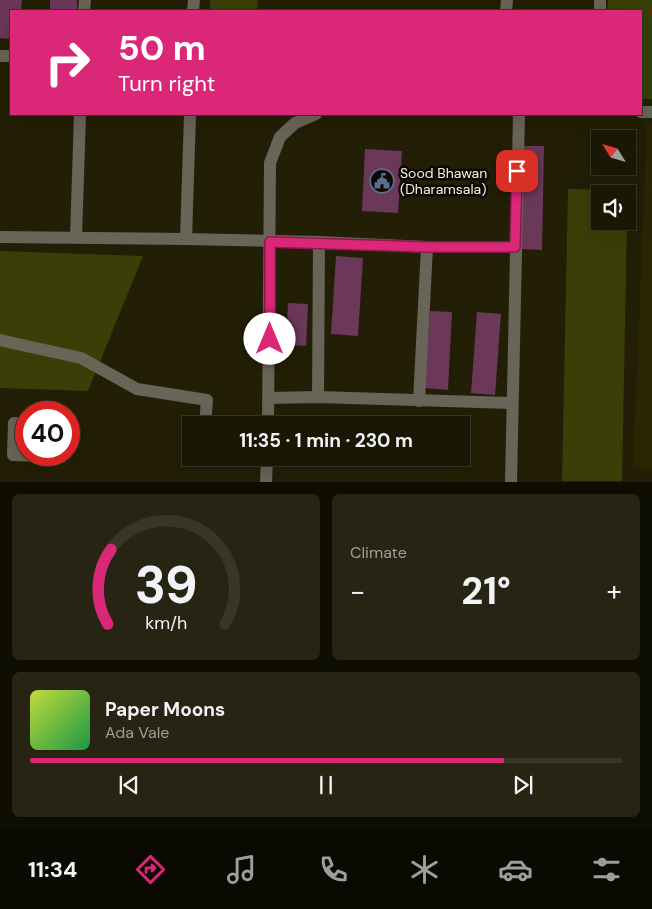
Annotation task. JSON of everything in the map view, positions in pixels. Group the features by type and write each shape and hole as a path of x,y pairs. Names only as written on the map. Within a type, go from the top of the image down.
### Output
{"street":[{"path":"76,237 80,115"},
{"path":"186,239 190,115"},
{"path":"268,416 270,163 280,137 295,122 313,115"},
{"path":"511,482 518,115"},
{"path":"0,237 319,242 427,247 515,247"},
{"path":"318,397 319,242"},
{"path":"418,401 427,247"},
{"path":"0,340 80,358 138,388 207,400 206,416"},
{"path":"269,398 318,397 512,403"},
{"path":"15,424 13,455 15,455"},
{"path":"266,482 267,466"}],"shaded area":[{"path":"647,123 652,123 652,469 633,468"}],"green space":[{"path":"210,0 258,0 257,10 210,10"},
{"path":"608,0 652,0 652,99 642,99 642,10 607,10"},
{"path":"568,189 591,189 591,230 627,230 622,481 562,481"},
{"path":"0,251 143,256 88,391 0,388"}],"building":[{"path":"0,0 22,0 21,10 10,10 10,39 0,38"},
{"path":"50,0 77,0 77,10 50,10"},
{"path":"521,146 544,146 542,250 520,249"},
{"name":"Sood Bhawan (Dharamsala)","path":"365,149 402,151 398,213 362,211"},
{"path":"336,256 363,258 358,336 331,334"},
{"path":"288,303 308,304 306,346 286,345"},
{"path":"430,311 452,312 448,390 425,388"},
{"path":"477,312 501,314 495,395 471,393"}],"place":[{"name":"Sood Bhawan (Dharamsala)","path":"382,181"}],"route":[{"path":"270,339 270,242 319,242 427,247 515,247 517,171"}]}
